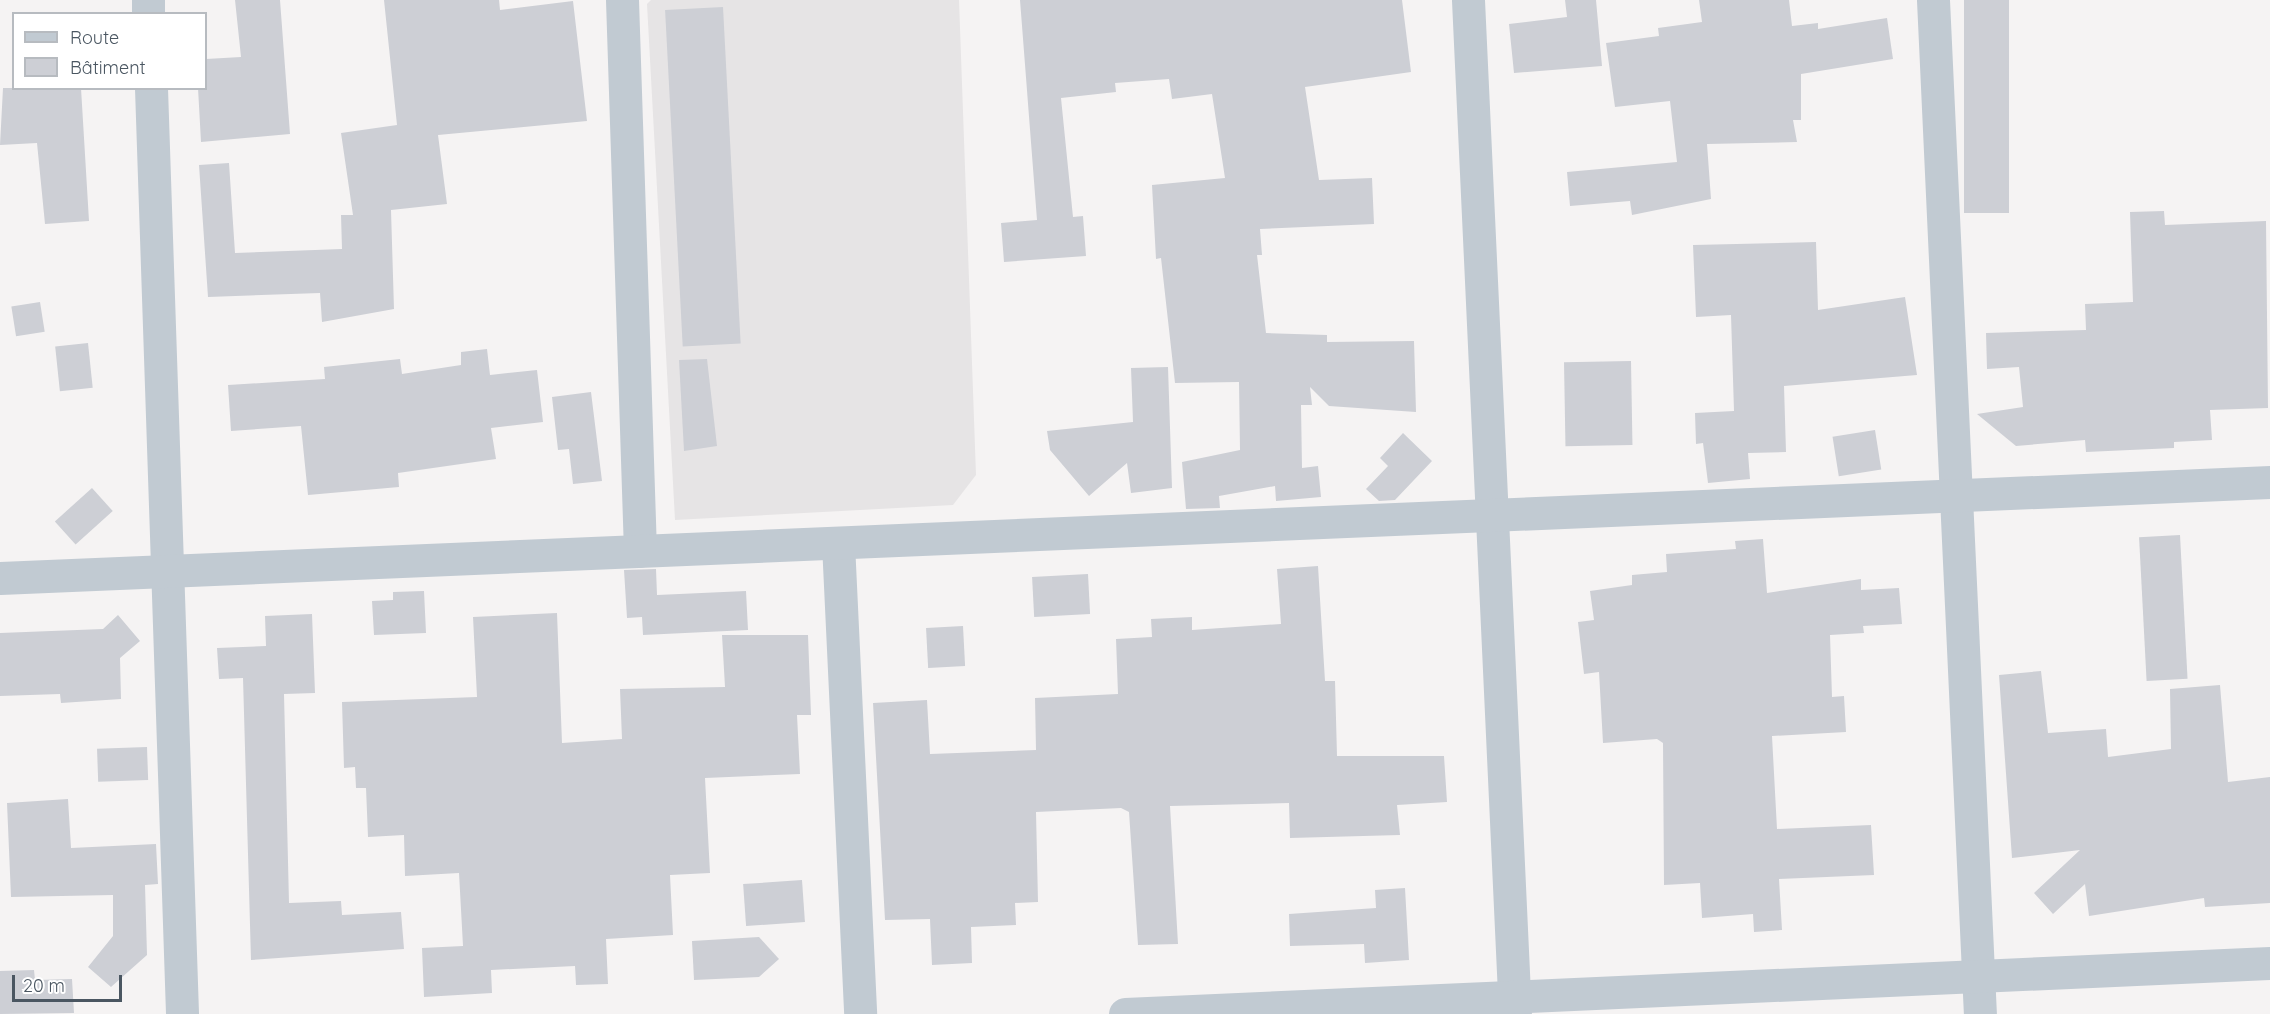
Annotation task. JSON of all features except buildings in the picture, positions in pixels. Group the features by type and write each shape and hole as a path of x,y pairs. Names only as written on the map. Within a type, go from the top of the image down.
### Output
{"street":[{"path":"622,0 640,551"},
{"path":"1468,0 1514,1005"},
{"path":"1933,0 1980,1014"},
{"path":"151,90 182,1014"},
{"path":"0,578 2270,483"},
{"path":"838,543 860,1014"},
{"path":"1125,1014 1514,1005 1978,976 2270,963"}],"shaded area":[{"path":"651,0 959,0 976,475 953,505 675,520 647,4"}]}
